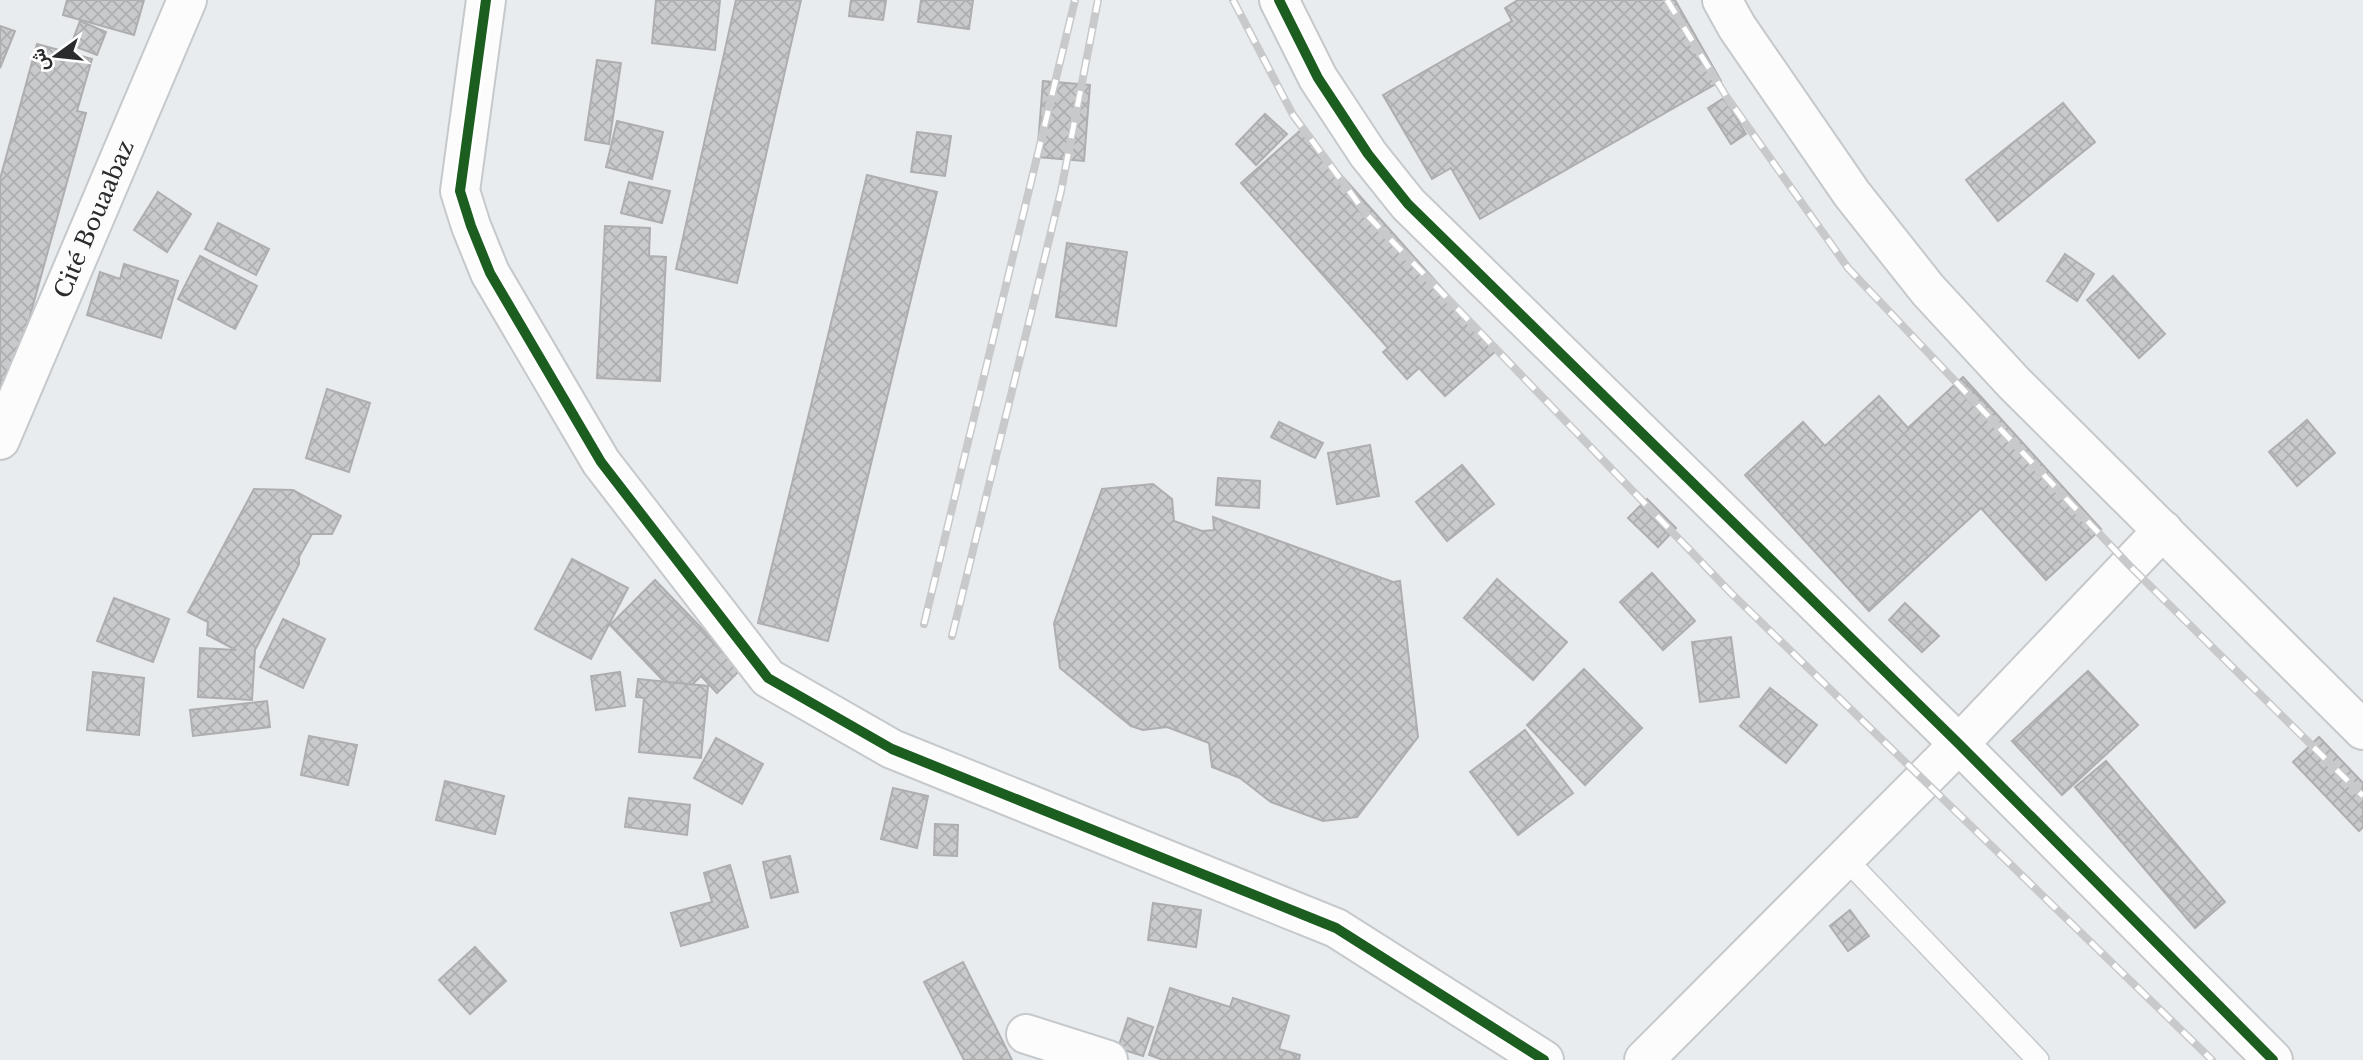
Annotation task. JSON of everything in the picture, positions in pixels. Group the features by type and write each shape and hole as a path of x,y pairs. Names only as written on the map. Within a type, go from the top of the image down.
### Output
{"street":[{"name":"Cité Bouaabaz","path":"0,440 187,0"},
{"path":"486,0 460,191 485,261 601,462 768,678 892,749 1336,928 1544,1060"},
{"path":"1279,0 1318,78 1368,154 1408,204 1959,744 2273,1060"},
{"path":"1722,0 1737,27 1853,194 1928,289 2014,383 2363,730"},
{"path":"1644,1060 1959,744 2163,530"},
{"path":"1026,1034 1108,1060"}],"lane":[{"path":"1845,858 2038,1060"}],"building":[{"path":"67,0 144,0 134,35 63,15"},
{"path":"656,0 720,0 715,50 652,43"},
{"path":"736,0 801,0 737,283 676,269"},
{"path":"851,0 886,0 883,20 849,16"},
{"path":"921,0 973,0 969,29 918,22"},
{"path":"1518,0 1675,0 1721,81 1480,219 1451,168 1432,179 1383,95 1512,21 1505,8"},
{"path":"80,21 106,32 97,55 71,45"},
{"path":"0,26 15,31 0,68"},
{"path":"37,44 92,59 77,111 86,113 0,425 0,179"},
{"path":"597,60 621,63 609,144 585,140"},
{"path":"1043,81 1090,85 1084,161 1037,157"},
{"path":"1724,98 1746,134 1731,144 1708,108"},
{"path":"2063,103 2095,142 1998,221 1966,180"},
{"path":"1265,114 1287,134 1256,165 1236,144"},
{"path":"617,121 663,132 652,179 606,167"},
{"path":"1301,130 1497,350 1445,396 1419,368 1407,379 1383,352 1388,348 1241,183"},
{"path":"917,132 951,136 945,176 911,172"},
{"path":"867,175 937,192 828,641 758,623"},
{"path":"629,182 670,191 662,223 621,213"},
{"path":"158,192 191,214 167,252 134,230"},
{"path":"218,223 269,249 256,275 205,249"},
{"path":"605,226 650,228 649,256 666,257 660,381 597,378"},
{"path":"1067,243 1127,252 1116,326 1056,317"},
{"path":"2065,254 2094,274 2077,301 2047,281"},
{"path":"200,256 257,286 235,329 178,299"},
{"path":"124,264 178,281 161,338 87,315 100,272 120,279"},
{"path":"2113,276 2165,334 2139,358 2087,300"},
{"path":"1963,377 2101,529 2046,580 1981,508 1869,611 1745,475 1803,422 1825,446 1879,396 1908,428"},
{"path":"327,389 370,403 349,472 306,458"},
{"path":"2307,420 2335,453 2297,486 2269,452"},
{"path":"1279,422 1323,443 1315,458 1271,437"},
{"path":"1370,445 1379,496 1337,504 1328,453"},
{"path":"1462,465 1494,504 1447,541 1416,502"},
{"path":"1218,478 1260,481 1259,508 1216,505"},
{"path":"1153,484 1172,499 1174,521 1202,531 1214,530 1213,517 1393,582 1400,581 1418,737 1357,817 1323,821 1271,802 1240,778 1212,767 1209,743 1167,727 1143,730 1131,726 1060,668 1054,623 1102,489"},
{"path":"254,489 293,490 341,516 332,534 312,534 299,557 299,564 255,650 252,700 198,697 200,648 236,650 207,635 208,622 188,612"},
{"path":"1647,499 1676,528 1658,547 1628,518"},
{"path":"572,559 628,588 591,659 535,629"},
{"path":"1652,573 1695,621 1663,650 1620,602"},
{"path":"1497,579 1567,642 1533,680 1464,618"},
{"path":"655,580 741,669 717,693 701,676 679,697 610,625"},
{"path":"114,598 169,619 153,662 97,641"},
{"path":"1905,603 1939,636 1922,652 1889,620"},
{"path":"283,619 325,639 303,688 260,667"},
{"path":"1731,637 1739,697 1700,702 1692,642"},
{"path":"1584,669 1642,728 1585,785 1527,725"},
{"path":"2088,671 2138,725 2062,795 2012,741"},
{"path":"93,672 144,678 139,735 87,730"},
{"path":"620,672 625,706 596,710 591,676"},
{"path":"638,679 708,686 701,758 639,752 644,698 636,697"},
{"path":"1770,688 1817,725 1786,763 1740,726"},
{"path":"267,701 270,727 193,736 190,710"},
{"path":"1525,730 1573,793 1518,835 1470,772"},
{"path":"309,736 357,745 348,785 301,775"},
{"path":"2319,737 2363,783 2363,827 2359,831 2293,762"},
{"path":"716,738 763,764 742,804 694,778"},
{"path":"2106,761 2225,902 2195,928 2075,787"},
{"path":"445,781 504,796 495,834 436,820"},
{"path":"893,788 928,796 917,848 881,839"},
{"path":"629,798 690,805 687,835 625,827"},
{"path":"935,824 958,825 957,856 934,855"},
{"path":"790,856 798,892 771,898 763,862"},
{"path":"730,865 748,927 681,946 671,913 712,902 704,873"},
{"path":"1153,903 1201,910 1196,947 1148,940"},
{"path":"1850,910 1869,936 1848,951 1830,926"},
{"path":"475,947 506,981 470,1014 439,980"},
{"path":"963,962 1012,1060 964,1060 924,982"},
{"path":"1170,988 1230,1007 1233,998 1289,1016 1279,1049 1300,1055 1299,1060 1163,1060 1149,1055"},
{"path":"1128,1018 1153,1027 1143,1056 1118,1048"}],"railway":[{"path":"924,624 1075,0"},
{"path":"952,636 1061,191 1098,0"},
{"path":"1233,0 1293,115 1367,215 1732,594 2212,1060"},
{"path":"1667,0 1726,96 1848,268 2129,565 2363,796"}],"cycle path":[{"path":"486,0 460,191 490,273 601,462 768,678 892,749 1336,928 1544,1060"},
{"path":"1279,0 1318,78 1368,154 1408,204 1959,744 2273,1060"}]}
